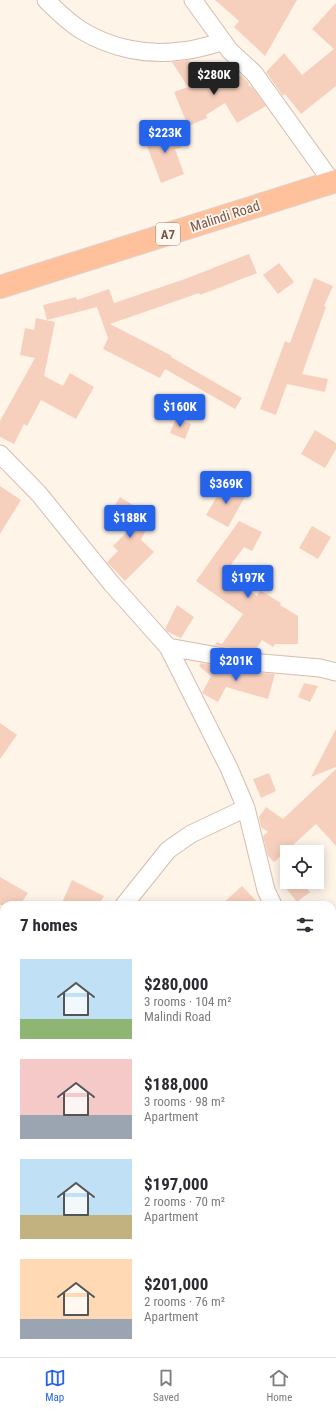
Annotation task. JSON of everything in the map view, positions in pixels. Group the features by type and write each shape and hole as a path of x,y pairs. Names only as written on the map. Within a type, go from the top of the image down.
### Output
{"highway":[{"name":"Malindi Road","path":"0,287 334,181"}],"street":[{"path":"46,0 80,30 111,45 122,48 155,53 182,51 223,42"},
{"path":"193,0 230,51 254,74 334,181"},
{"path":"0,454 40,494 111,583 168,647 229,768 246,808 266,890 271,901"},
{"path":"168,647 252,662 320,668 336,672"},
{"path":"127,901 168,850 191,834 246,808"}],"building":[{"path":"215,0 297,0 265,56 234,27 239,21"},
{"path":"336,3 336,86 301,114 285,94 283,96 266,72 284,53 302,75 334,49 312,29"},
{"path":"189,60 199,77 203,74 214,91 241,75 249,83 248,85 252,87 266,106 237,123 225,103 206,115 207,118 188,126 174,92 188,87 172,62"},
{"path":"174,127 182,147 175,149 184,174 161,183 144,138"},
{"path":"249,254 257,273 200,295 199,293 110,324 172,356 171,357 242,398 235,409 165,369 160,378 103,349 108,338 97,307 47,320 43,305 76,297 77,300 109,289 114,303 185,279"},
{"path":"279,263 294,282 278,294 263,275"},
{"path":"314,278 333,286 324,306 326,307 302,374 328,379 325,392 287,384 276,415 260,409 285,341 290,343"},
{"path":"36,318 55,322 44,376 63,386 70,373 94,387 76,419 41,400 27,426 24,424 14,444 0,437 0,421 35,358 20,355 25,328 34,330"},
{"path":"176,418 191,424 185,439 170,433"},
{"path":"315,430 336,443 336,449 325,468 301,454"},
{"path":"225,483 246,495 228,527 206,515"},
{"path":"0,486 21,500 0,534"},
{"path":"120,497 152,517 141,540 154,552 125,581 107,562 118,551 113,546 131,528 109,515"},
{"path":"239,521 262,532 252,551 244,547 225,573 257,596 260,590 298,616 298,644 275,644 273,647 262,640 254,652 215,645 217,642 222,644 243,614 196,581"},
{"path":"312,526 331,537 318,559 299,548"},
{"path":"177,605 194,617 181,638 165,629"},
{"path":"201,663 250,672 275,674 268,699 226,687 218,702 202,693 211,676 199,666"},
{"path":"304,683 318,686 310,702 298,697"},
{"path":"0,723 17,735 0,759"},
{"path":"336,729 336,767 311,777"},
{"path":"336,769 336,846 316,824 293,845 280,845 280,857 274,862 268,856 263,836 268,832 261,827 259,817 266,807 283,819"},
{"path":"269,773 276,791 261,798 253,779"},
{"path":"0,877 28,893 23,901 0,901"},
{"path":"72,880 104,896 101,901 63,901"},
{"path":"242,886 256,901 225,901"},
{"path":"287,889 307,889 310,892 296,901"}]}
